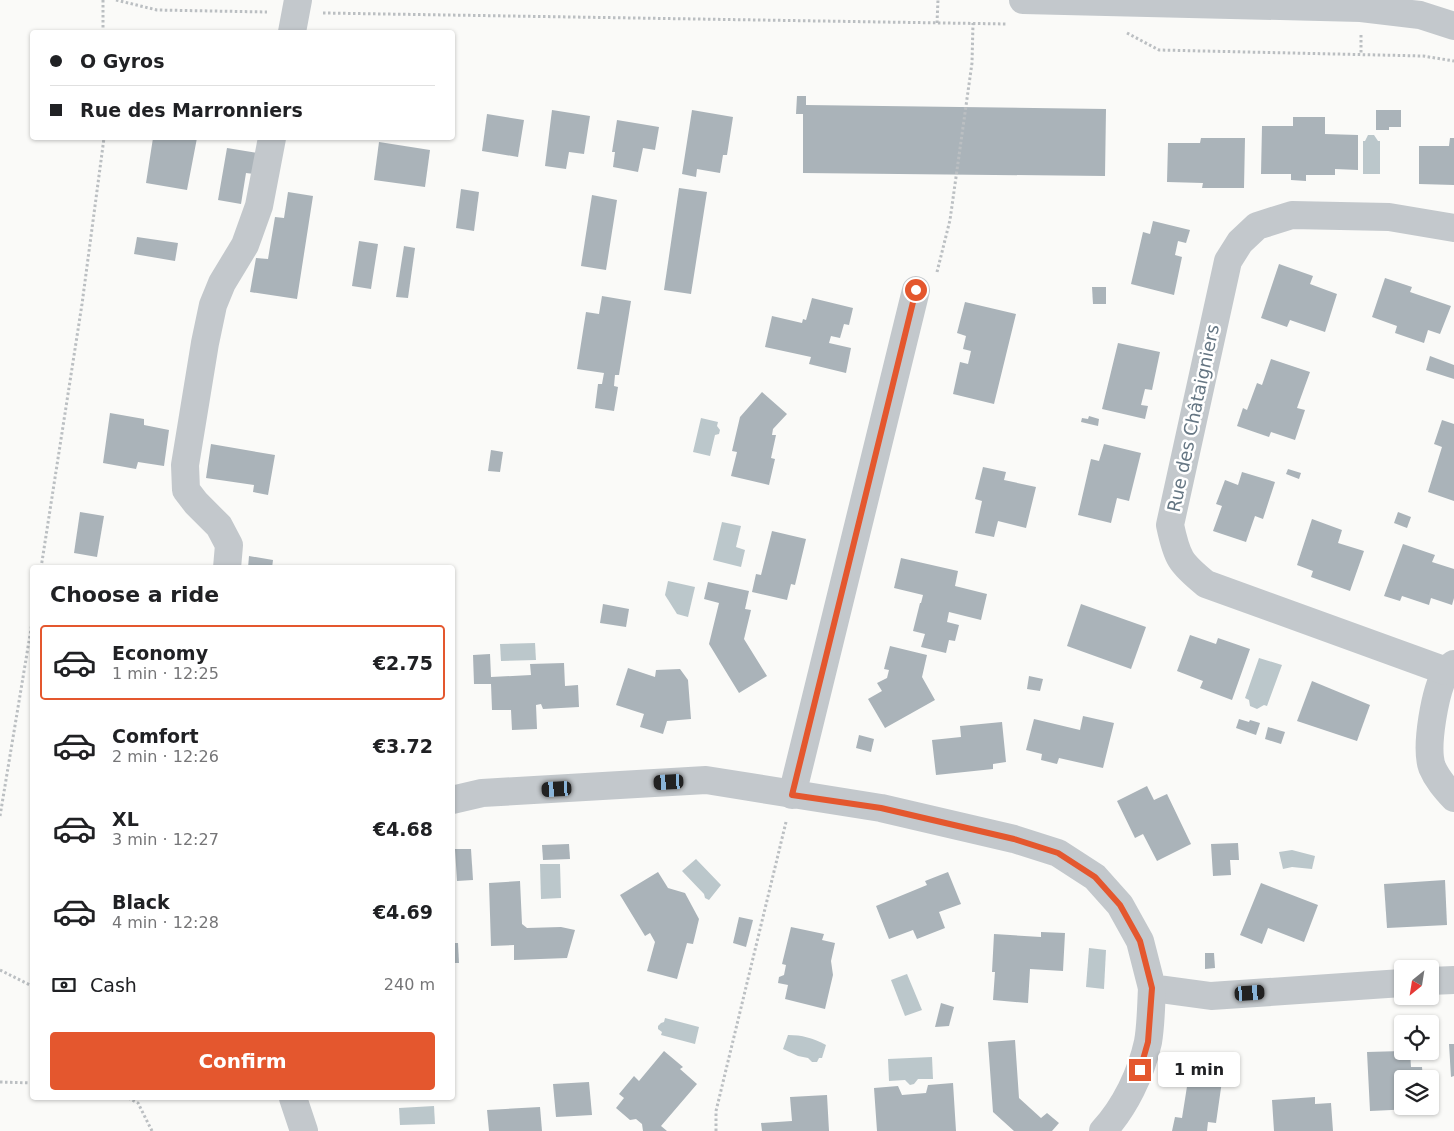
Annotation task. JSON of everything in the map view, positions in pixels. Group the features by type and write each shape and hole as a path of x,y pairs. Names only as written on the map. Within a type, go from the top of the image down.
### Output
{"street":[{"path":"1023,0 1361,8 1420,15 1454,26"},
{"path":"227,565 229,545 219,526 186,490 186,465 205,343 213,305 222,283 245,245 259,206 272,140"},
{"name":"Rue des Châtaigniers","path":"1454,228 1389,217 1292,215 1257,226 1240,242 1228,261 1170,525 1175,551 1187,568 1206,584 1450,668 1435,705 1429,736 1431,765 1440,784 1454,798"},
{"path":"792,795 916,290"},
{"path":"455,799 482,793 706,780 881,808 1014,839 1058,853 1095,877 1120,905 1140,941 1152,988 1148,1042 1140,1070 1111,1122 1102,1131"},
{"path":"1439,981 1454,980"},
{"path":"1152,988 1211,996 1394,984"},
{"path":"294,1100 304,1131"}],"path":[{"path":"103,0 103,30"},
{"path":"116,0 157,10 295,15 1011,24"},
{"path":"937,23 938,0"},
{"path":"916,290 932,292 950,220 972,63 973,23"},
{"path":"1123,31 1159,50 1423,56 1454,61"},
{"path":"41,565 82,304 104,140"},
{"path":"0,816 30,635"},
{"path":"716,1131 716,1111 792,795"},
{"path":"0,970 30,985"},
{"path":"0,1082 30,1083"},
{"path":"132,1100 138,1103"},
{"path":"136,1100 152,1131"}],"shaded area":[{"path":"1368,135 1374,135 1380,141 1380,174 1363,174 1363,141 1365,141"},
{"path":"701,418 718,422 717,426 720,430 719,434 715,435 710,456 693,452"},
{"path":"722,522 741,526 736,547 745,550 741,567 713,560"},
{"path":"668,581 695,587 688,617 677,614 665,595"},
{"path":"535,643 536,660 501,661 500,644"},
{"path":"1259,658 1282,665 1267,706 1264,705 1257,709 1250,706 1249,700 1245,698"},
{"path":"1292,850 1315,856 1312,869 1292,867 1283,869 1279,852"},
{"path":"696,859 721,885 709,900 705,898 704,894 682,871"},
{"path":"540,864 560,864 561,898 541,899"},
{"path":"1089,948 1106,950 1104,989 1086,987"},
{"path":"907,974 922,1010 905,1016 891,980"},
{"path":"665,1018 699,1027 695,1044 661,1035 662,1032 658,1029 658,1026 664,1022"},
{"path":"788,1035 807,1037 826,1045 822,1058 819,1058 817,1062 812,1062 808,1058 798,1056 783,1049"},
{"path":"932,1057 933,1079 918,1079 914,1084 910,1085 905,1080 889,1081 888,1059"},
{"path":"434,1106 435,1124 400,1125 399,1108"}],"building":[{"path":"797,96 806,96 806,105 1106,109 1105,176 803,173 803,114 796,114"},
{"path":"552,110 590,116 584,154 569,152 566,169 545,166"},
{"path":"692,110 733,117 727,155 723,155 720,173 697,169 696,177 682,174"},
{"path":"1376,110 1401,110 1401,127 1389,127 1389,130 1376,130"},
{"path":"487,114 524,120 518,157 482,151"},
{"path":"1293,117 1325,117 1325,134 1358,135 1358,170 1335,169 1335,175 1306,175 1306,181 1291,180 1291,174 1261,174 1262,126 1293,126"},
{"path":"617,120 659,127 655,150 643,148 638,172 613,167 615,152 612,152"},
{"path":"1201,138 1245,138 1244,188 1202,188 1203,183 1167,182 1168,143 1200,143"},
{"path":"1450,138 1454,138 1454,185 1419,184 1419,146 1449,146"},
{"path":"153,140 197,140 187,190 146,183"},
{"path":"379,142 430,150 425,187 374,180"},
{"path":"227,148 257,153 254,174 246,173 241,204 218,200"},
{"path":"679,188 707,192 691,294 664,290"},
{"path":"461,189 479,192 474,231 456,228"},
{"path":"288,192 313,196 297,299 250,292 256,258 268,259 275,217 284,218"},
{"path":"592,195 617,200 606,270 581,266"},
{"path":"1153,221 1190,230 1186,243 1178,241 1175,255 1182,257 1174,295 1131,284 1143,232 1150,234"},
{"path":"137,237 178,243 175,261 134,254"},
{"path":"359,241 378,244 371,289 352,286"},
{"path":"404,246 415,248 408,298 396,297"},
{"path":"1279,264 1313,276 1310,284 1337,294 1325,332 1290,320 1287,327 1261,318"},
{"path":"1385,278 1412,287 1410,292 1451,306 1440,334 1428,330 1424,343 1395,333 1397,326 1372,317"},
{"path":"1092,287 1106,287 1106,304 1093,304"},
{"path":"602,296 631,301 619,375 615,375 614,386 618,387 614,411 595,408 598,384 602,384 604,373 577,369 586,312 599,314"},
{"path":"812,298 853,308 849,325 844,324 840,338 831,336 829,343 851,348 846,373 809,364 811,357 765,347 772,316 802,323 803,319 806,320"},
{"path":"965,302 1016,314 994,404 953,394 960,362 968,364 971,351 963,349 966,336 957,333"},
{"path":"1118,343 1160,352 1152,390 1145,389 1141,405 1148,406 1145,419 1102,409"},
{"path":"1430,356 1454,365 1454,379 1426,370"},
{"path":"1271,359 1310,372 1297,408 1305,410 1295,440 1271,432 1269,437 1237,426 1243,408 1247,410 1257,383 1262,385"},
{"path":"762,392 787,414 773,429 772,435 776,435 771,458 775,459 769,485 731,476 737,452 732,451 740,417"},
{"path":"110,413 144,419 144,425 169,430 164,466 138,462 136,469 103,463"},
{"path":"1089,416 1099,419 1098,426 1081,422 1082,418 1088,419"},
{"path":"1442,420 1454,424 1454,501 1428,492 1442,447 1434,444"},
{"path":"211,444 275,455 268,495 253,492 254,485 206,478"},
{"path":"1104,444 1141,453 1129,501 1117,498 1111,523 1078,515 1091,459 1099,461"},
{"path":"491,450 503,452 500,472 488,471"},
{"path":"983,467 1006,472 1004,480 1036,487 1026,528 998,521 994,537 975,533 982,501 975,499"},
{"path":"1288,469 1301,473 1299,479 1286,474"},
{"path":"1242,472 1275,482 1263,519 1255,516 1246,542 1213,531 1222,506 1216,504 1225,480 1238,485"},
{"path":"80,512 104,516 97,557 74,553"},
{"path":"1398,512 1411,517 1407,528 1394,523"},
{"path":"1312,519 1342,530 1338,543 1364,551 1350,591 1311,577 1313,571 1297,565"},
{"path":"772,531 806,539 795,585 791,584 787,600 752,592 756,574 761,575"},
{"path":"1403,544 1435,555 1432,562 1454,569 1454,598 1452,605 1431,598 1429,605 1402,596 1400,601 1384,596"},
{"path":"249,556 273,560 272,565 248,565"},
{"path":"901,558 958,571 955,586 987,594 981,620 949,612 947,622 959,625 955,641 949,640 946,653 921,647 925,634 913,631 923,595 894,588"},
{"path":"708,582 749,591 745,609 751,610 744,639 767,676 739,693 709,644 719,603 704,599"},
{"path":"603,604 629,609 626,627 600,623"},
{"path":"1081,604 1146,627 1131,669 1067,646"},
{"path":"1190,635 1216,644 1218,638 1250,649 1232,700 1200,688 1203,681 1177,671"},
{"path":"890,646 927,655 922,677 935,700 885,728 868,699 882,691 877,683 887,678 889,670 884,669"},
{"path":"490,654 491,677 531,675 530,664 564,663 565,686 578,685 579,707 543,709 541,704 536,705 537,729 512,730 511,710 492,710 491,684 474,684 473,655"},
{"path":"628,668 655,677 656,670 680,669 688,680 691,719 667,721 663,734 640,727 644,714 616,705"},
{"path":"1029,676 1043,679 1040,691 1027,689"},
{"path":"1312,681 1370,705 1357,741 1297,721"},
{"path":"1083,716 1114,723 1103,768 1059,758 1057,764 1041,760 1042,754 1026,750 1034,719 1080,730"},
{"path":"1239,719 1260,723 1256,735 1236,728"},
{"path":"1002,722 1006,762 993,764 993,769 936,775 932,740 961,737 960,726"},
{"path":"1268,727 1285,732 1281,744 1265,739"},
{"path":"859,735 874,739 871,752 856,748"},
{"path":"1147,786 1154,800 1167,794 1191,844 1157,861 1143,834 1135,838 1117,801"},
{"path":"1238,843 1239,860 1230,860 1231,875 1213,876 1211,844"},
{"path":"569,844 570,859 543,860 542,845"},
{"path":"455,849 471,849 473,880 457,881"},
{"path":"658,872 668,888 685,893 699,919 693,944 687,943 677,979 647,971 655,942 650,933 645,936 620,895"},
{"path":"948,872 961,904 939,912 945,928 917,939 913,930 889,939 876,906 927,885 925,881"},
{"path":"1445,880 1447,925 1387,928 1384,884"},
{"path":"520,881 522,924 527,928 561,927 575,930 567,958 514,960 514,945 491,946 489,883"},
{"path":"1261,883 1318,905 1304,942 1268,928 1262,944 1240,935"},
{"path":"739,917 753,920 746,947 733,943"},
{"path":"791,927 824,934 822,940 835,943 831,961 833,975 825,1009 785,999 788,985 778,983 779,977 784,975 786,965 782,964"},
{"path":"1041,932 1065,933 1063,971 1030,969 1028,1003 993,1000 995,972 992,972 994,934 1041,937"},
{"path":"455,943 458,943 459,963 455,963"},
{"path":"1205,953 1214,953 1215,968 1205,969"},
{"path":"941,1003 954,1007 949,1026 935,1027"},
{"path":"1015,1040 1019,1098 1041,1118 1047,1113 1059,1123 1052,1131 1014,1131 993,1112 988,1042"},
{"path":"1449,1044 1454,1044 1454,1076 1451,1077"},
{"path":"664,1051 683,1067 680,1069 697,1084 661,1126 667,1131 643,1131 642,1124 636,1119 630,1120 616,1108 624,1098 619,1094 634,1076 639,1081"},
{"path":"1394,1051 1394,1060 1411,1060 1411,1067 1422,1067 1422,1070 1394,1070 1394,1110 1370,1111 1367,1052"},
{"path":"1192,1055 1225,1060 1216,1123 1208,1122 1207,1131 1172,1131 1175,1117 1182,1118"},
{"path":"589,1082 592,1115 556,1117 553,1084"},
{"path":"953,1083 956,1131 877,1131 874,1088 898,1086 902,1095 926,1093 928,1085"},
{"path":"827,1095 829,1131 762,1131 761,1123 792,1121 790,1097"},
{"path":"1315,1097 1315,1104 1331,1103 1333,1131 1274,1131 1272,1100"},
{"path":"540,1107 542,1131 489,1131 487,1110"}],"route":[{"path":"916,290 799,774 792,795 881,808 1014,839 1058,853 1095,877 1120,905 1140,941 1152,988 1148,1042 1140,1070"}]}
